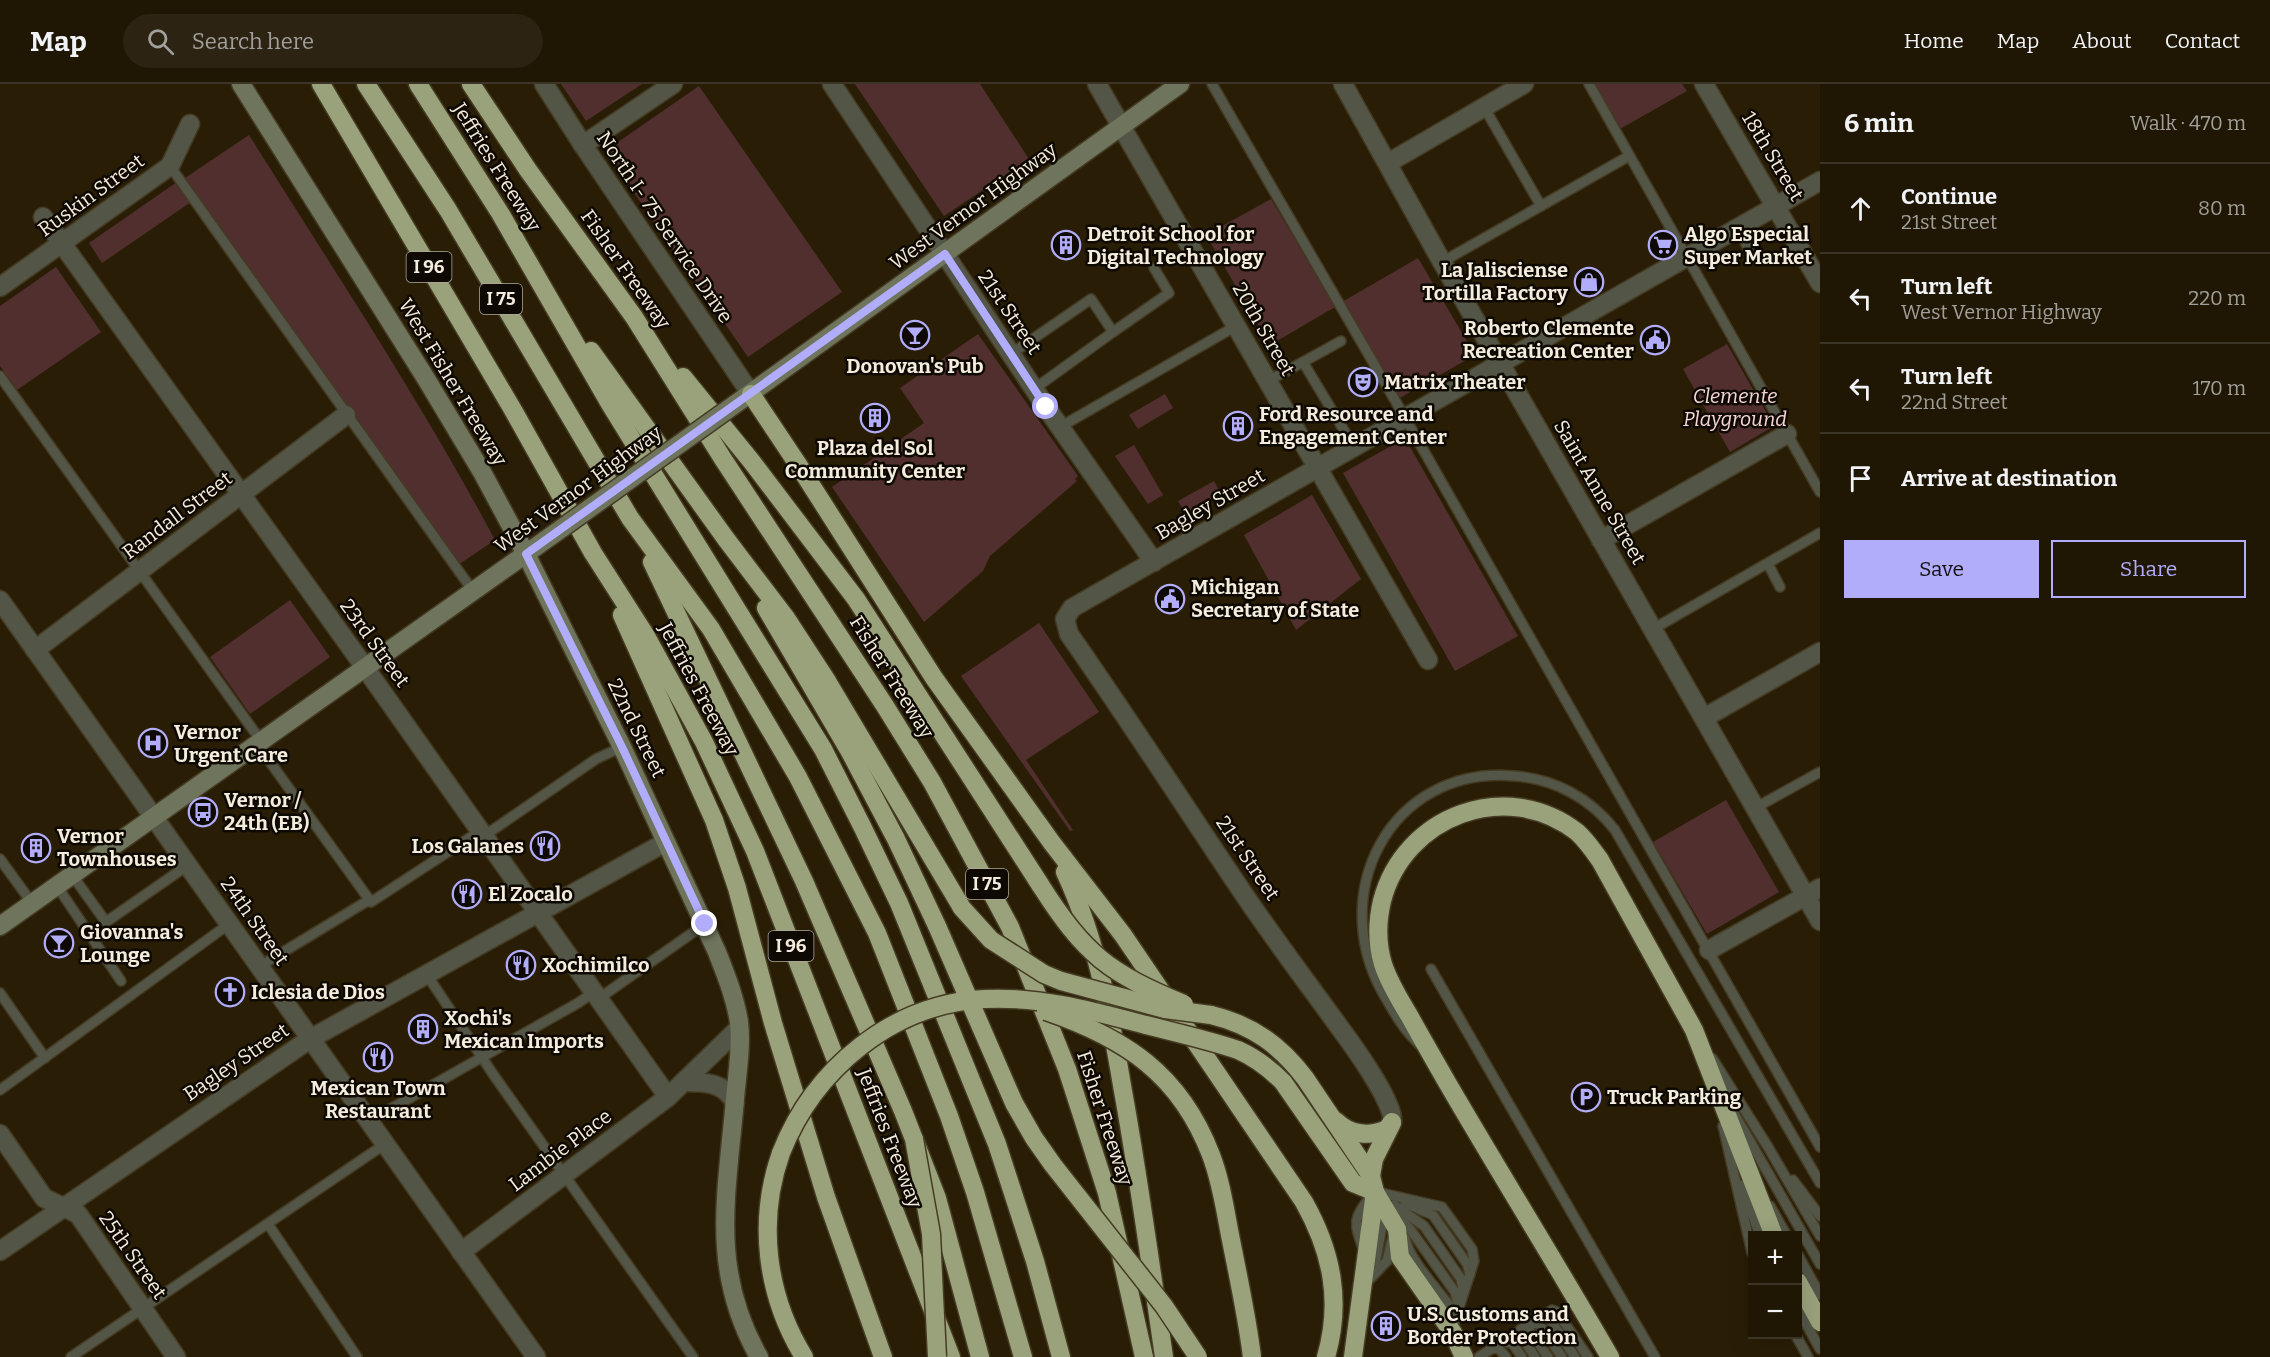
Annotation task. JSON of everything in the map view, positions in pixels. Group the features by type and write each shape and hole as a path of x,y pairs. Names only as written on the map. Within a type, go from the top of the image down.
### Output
{"highway":[{"name":"Jeffries Freeway","path":"321,84 507,400 594,554 646,636 704,742 755,851 951,1357"},
{"name":"I 75","path":"366,84 448,210 630,518 711,629 784,751 877,933 949,1116 975,1192 1023,1357"},
{"name":"Jeffries Freeway","path":"418,84 537,274"},
{"name":"Fisher Freeway","path":"471,84 534,178 634,317 914,753 1010,927 1066,1069 1107,1193 1144,1357"},
{"path":"537,274 726,539 786,618 827,681 962,908 981,931 997,945 1044,974 1061,981 1165,1009 1214,1015"},
{"path":"537,274 610,404 823,749 867,836 899,903 998,1144 1032,1251 1061,1357"},
{"path":"634,317 752,462 856,599 1073,932 1104,963 1149,990 1256,1031 1293,1062 1373,1184 1397,1229 1400,1257 1454,1326 1481,1355"},
{"path":"751,394 800,466 934,678 1052,843 1123,934 1304,1202 1323,1241 1333,1286 1332,1329 1326,1357"},
{"path":"630,518 800,870 914,1139 937,1198 980,1357"},
{"path":"726,539 850,752 896,839 937,926 1014,1103 1034,1138 1164,1306 1198,1357"},
{"path":"594,554 714,820 736,888 773,1023 822,1186 883,1357"},
{"path":"1610,1357 1433,1058 1397,995 1383,963 1378,928 1381,907 1392,872 1418,840 1450,818 1470,811 1496,807 1519,808 1540,813 1577,833 1589,845 1600,860 1694,1030 1710,1071 1735,1150 1772,1231"},
{"path":"1052,843 1079,901 1099,962 1140,1185 1164,1357"},
{"path":"804,1357 794,1342 779,1306 767,1244 770,1194 781,1153 793,1126 817,1089 844,1059 863,1043 906,1019 934,1008 972,1000 1010,999 1083,1008 1238,1050 1256,1058 1283,1082 1353,1184 1373,1184"},
{"path":"1010,999 1086,1024 1122,1044 1159,1074 1190,1113 1203,1136 1218,1179 1252,1357"},
{"path":"1323,1105 1341,1126 1351,1131 1364,1134 1380,1132 1387,1129 1392,1122"},
{"path":"1353,1357 1365,1286 1365,1257 1374,1159 1392,1122"},
{"path":"914,1139 931,1234 938,1357"},
{"path":"1799,1285 1820,1322"}],"street":[{"name":"West Fisher Freeway","path":"241,84 425,377 482,472 526,554"},
{"name":"North I- 75 Service Drive","path":"544,84 751,394"},
{"path":"583,145 673,84"},
{"name":"21st Street","path":"832,84 1034,389 1154,562"},
{"name":"20th Street","path":"1098,84 1428,660"},
{"name":"West Vernor Highway","path":"0,926 366,669 1180,84"},
{"name":"Saint Anne Street","path":"1343,84 1500,364 1755,808 1813,892 1820,921"},
{"path":"1388,162 1524,84"},
{"name":"18th Street","path":"1704,84 1817,273"},
{"name":"Ruskin Street","path":"0,287 170,166 190,124"},
{"name":"Bagley Street","path":"1065,619 1072,608 1820,181"},
{"name":"23rd Street","path":"43,217 668,1097"},
{"name":"Randall Street","path":"35,650 346,415"},
{"path":"1602,540 1787,434"},
{"name":"22nd Street","path":"526,554 622,747 705,924 731,986 739,1028 735,1103 725,1198 727,1268 734,1300 747,1335 759,1357"},
{"name":"24th Street","path":"0,600 536,1357"},
{"name":"21st Street","path":"1065,619 1069,634 1172,783 1240,888 1350,1043 1387,1101 1392,1112 1392,1122"},
{"path":"1704,718 1820,652"},
{"name":"Bagley Street","path":"0,1251 310,1039 666,842"},
{"path":"1709,950 1813,892"},
{"name":"Lambie Place","path":"461,1252 668,1097 739,1028"},
{"path":"684,1082 718,1086 726,1091 735,1103"},
{"name":"25th Street","path":"0,1134 44,1198 78,1214 176,1357"}],"lane":[{"path":"1212,84 1820,1147"},
{"path":"1588,84 1820,492"},
{"path":"1484,107 1541,206"},
{"path":"1442,262 1629,156"},
{"path":"170,166 473,591"},
{"path":"1738,228 1754,260"},
{"path":"1034,389 1169,293 1154,268"},
{"path":"1011,354 1091,299 1113,332"},
{"path":"1060,427 1236,326"},
{"path":"1268,381 1341,341"},
{"path":"1303,362 1354,447"},
{"path":"0,376 369,900"},
{"path":"1653,629 1820,533"},
{"path":"1768,564 1780,587"},
{"path":"260,966 369,900 371,902 596,759 622,747"},
{"path":"1755,808 1820,772"},
{"path":"1433,1058 1407,1033 1380,989 1368,962 1363,945 1361,910 1365,880 1370,865 1394,825 1405,813 1432,793 1464,779 1480,776 1509,775 1540,779 1586,801 1614,830 1820,1183"},
{"path":"0,859 32,903"},
{"path":"72,875 106,922 188,864"},
{"path":"57,886 121,981"},
{"path":"0,1090 229,924"},
{"path":"369,1121 596,996 705,924"},
{"path":"1431,969 1655,1357"},
{"path":"427,975 564,1176 693,1357"},
{"path":"0,993 45,1058"},
{"path":"1694,1030 1768,1147 1820,1236"},
{"path":"1710,1071 1820,1264"},
{"path":"71,1357 144,1310 385,1144"},
{"path":"1768,1147 1820,1216"},
{"path":"1735,1150 1759,1231"},
{"path":"1735,1150 1783,1231"},
{"path":"1735,1150 1748,1231"},
{"path":"1373,1184 1446,1210 1473,1249 1474,1261 1458,1305 1454,1326"},
{"path":"1365,1286 1387,1262 1392,1236 1391,1227 1373,1184"},
{"path":"1373,1184 1424,1226 1461,1279 1463,1293"},
{"path":"1373,1184 1410,1229 1455,1292 1458,1305"},
{"path":"268,1224 357,1357"},
{"path":"1802,1264 1820,1295"},
{"path":"1481,1355 1550,1310 1556,1311 1588,1357"},
{"path":"1540,1317 1549,1318 1575,1357"},
{"path":"1802,1317 1820,1348"},
{"path":"1531,1323 1539,1324 1562,1357"},
{"path":"1521,1329 1530,1331 1548,1357"},
{"path":"1513,1335 1522,1337 1536,1357"},
{"path":"1797,1339 1808,1357"},
{"path":"1502,1342 1512,1343 1522,1357"},
{"path":"1481,1355 1499,1348 1506,1357"}],"green space":[{"path":"561,84 642,84 586,121"},
{"path":"855,84 980,84 1029,159 944,216"},
{"path":"1594,84 1682,84 1687,91 1620,129"},
{"path":"699,86 842,292 748,357 605,151"},
{"path":"249,135 407,386 495,540 458,565 185,178"},
{"path":"177,182 191,202 102,263 89,243"},
{"path":"1271,199 1335,307 1270,345 1206,235"},
{"path":"1418,258 1475,355 1398,399 1342,302"},
{"path":"56,267 101,332 17,390 0,366 0,306"},
{"path":"978,334 1078,476 1075,479 1077,481 990,556 983,571 924,622 832,487 924,423 900,388"},
{"name":"Clemente Playground","path":"1727,344 1774,426 1730,452 1683,369"},
{"path":"1165,394 1173,408 1138,429 1129,415"},
{"path":"1405,438 1518,636 1455,671 1343,473"},
{"path":"1134,445 1163,495 1148,504 1115,456"},
{"path":"1214,481 1221,494 1186,514 1178,501"},
{"path":"1312,495 1361,579 1296,630 1244,535"},
{"path":"290,600 330,657 250,714 210,657"},
{"path":"1039,623 1099,712 1026,760 1073,830 1070,831 961,676"},
{"path":"1726,800 1779,892 1707,934 1653,842"}],"place":[{"name":"Detroit School for Digital Technology","path":"1066,245"},
{"name":"Algo Especial Super Market","path":"1663,245"},
{"name":"La Jalisciense Tortilla Factory","path":"1589,282"},
{"name":"Donovan's Pub","path":"915,335"},
{"name":"Roberto Clemente Recreation Center","path":"1655,340"},
{"name":"Matrix Theater","path":"1363,382"},
{"name":"Plaza del Sol Community Center","path":"875,418"},
{"name":"Ford Resource and Engagement Center","path":"1238,426"},
{"name":"Michigan Secretary of State","path":"1170,599"},
{"name":"Vernor Urgent Care","path":"153,743"},
{"name":"Vernor / 24th (EB)","path":"203,812"},
{"name":"Los Galanes","path":"545,846"},
{"name":"Vernor Townhouses","path":"36,848"},
{"name":"El Zocalo","path":"467,894"},
{"name":"Giovanna's Lounge","path":"59,943"},
{"name":"Xochimilco","path":"521,965"},
{"name":"Iclesia de Dios","path":"230,992"},
{"name":"Xochi's Mexican Imports","path":"423,1029"},
{"name":"Mexican Town Restaurant","path":"378,1057"},
{"name":"Truck Parking","path":"1586,1097"},
{"name":"U.S. Customs and Border Protection","path":"1386,1326"}],"route":[{"path":"705,924 622,747 526,554 945,254 1046,407"}]}
